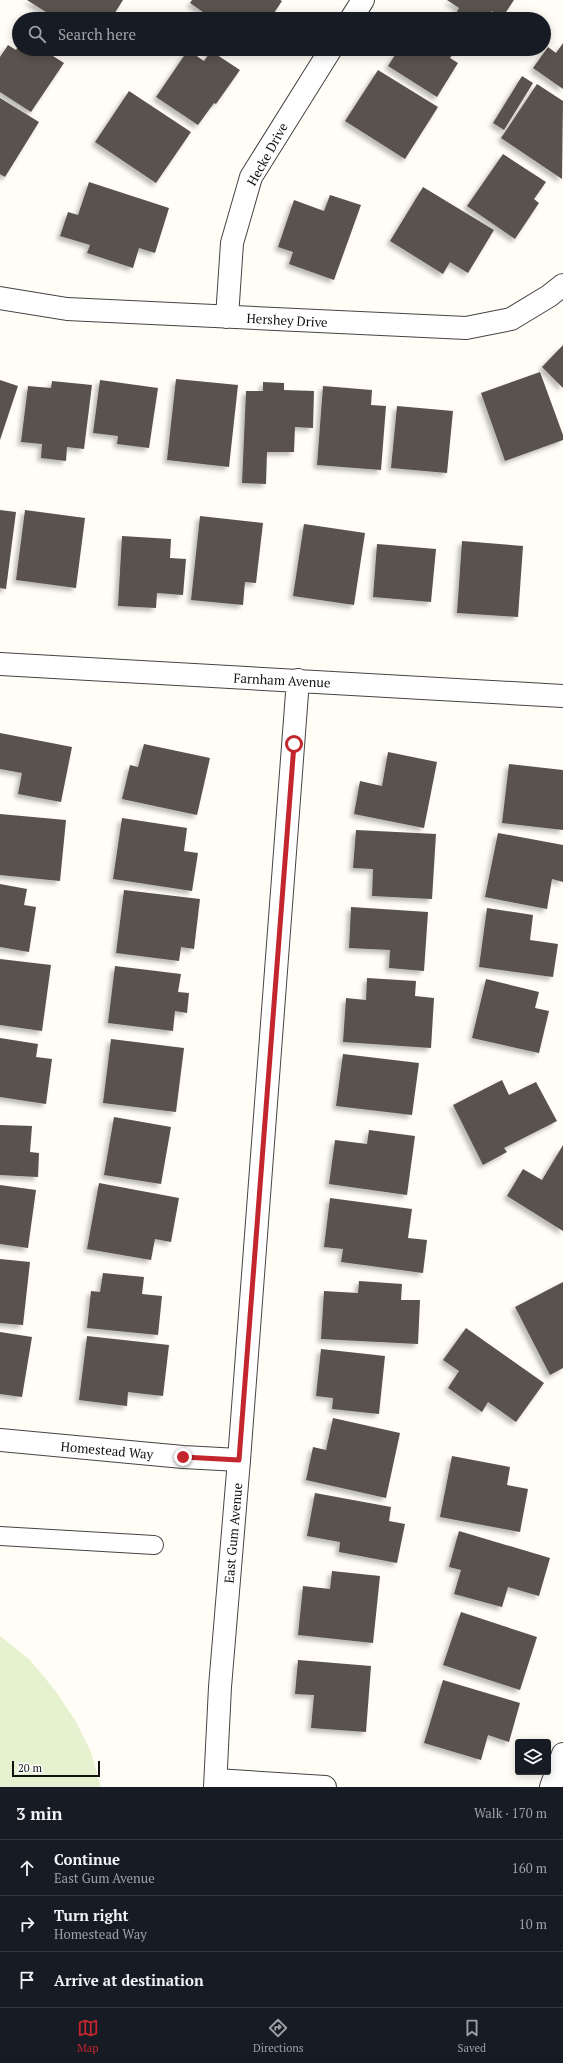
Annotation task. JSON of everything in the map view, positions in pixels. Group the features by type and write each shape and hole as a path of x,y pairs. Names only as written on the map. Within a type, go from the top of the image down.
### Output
{"street":[{"path":"355,12 363,0"},
{"name":"Hecke Drive","path":"228,317 232,243 251,177 327,56"},
{"name":"Hershey Drive","path":"0,298 67,309 466,328 511,319 549,296 563,285"},
{"name":"Farnham Avenue","path":"0,664 563,696"},
{"name":"East Gum Avenue","path":"215,1783 220,1687 239,1460 298,680"},
{"name":"Homestead Way","path":"0,1440 183,1457 239,1460"},
{"path":"551,1787 563,1754"},
{"path":"215,1783 325,1787"}],"lane":[{"path":"0,1536 154,1545"}],"green space":[{"path":"0,1636 29,1659 54,1689 75,1720 91,1752 101,1787 0,1787"}],"building":[{"path":"27,0 123,0 115,12 46,12"},
{"path":"192,0 282,1 275,12 203,12 190,3"},
{"path":"447,0 514,0 506,12 457,12 459,8"},
{"path":"563,43 563,89 533,68 542,56 551,56 551,49 556,53"},
{"path":"8,45 12,48 12,56 53,56 64,63 31,112 0,92 0,57"},
{"path":"184,56 197,56 204,61 208,56 219,56 240,70 216,104 214,103 198,125 156,97"},
{"path":"394,56 451,56 450,58 458,63 437,97 388,66"},
{"path":"378,70 438,107 405,159 345,121"},
{"path":"522,76 533,83 504,130 493,123"},
{"path":"537,84 563,101 562,179 501,138"},
{"path":"129,91 191,132 156,183 95,142"},
{"path":"0,98 39,122 5,177 0,174"},
{"path":"503,154 546,182 534,199 539,203 515,239 467,206"},
{"path":"89,182 169,208 155,253 139,248 133,268 87,253 90,245 60,236 68,212 78,215"},
{"path":"423,187 494,230 468,273 450,262 443,274 390,241"},
{"path":"330,195 361,205 334,280 289,264 293,252 278,247 294,200 324,211"},
{"path":"563,345 563,388 542,367"},
{"path":"540,372 563,435 563,440 505,461 481,393"},
{"path":"176,379 238,385 229,467 167,460"},
{"path":"0,380 18,386 0,440"},
{"path":"100,380 158,388 149,448 117,444 118,436 93,433"},
{"path":"52,381 92,385 84,449 67,447 66,461 41,458 42,444 21,442 28,386 51,388"},
{"path":"263,382 284,383 284,390 314,391 313,428 295,427 294,452 267,452 266,484 242,483 246,391 263,391"},
{"path":"323,386 372,390 371,405 386,406 381,470 317,465"},
{"path":"397,406 453,411 447,473 391,468"},
{"path":"0,510 16,512 6,589 0,588"},
{"path":"25,510 85,518 76,588 16,580"},
{"path":"200,516 263,523 256,583 245,582 243,605 191,600"},
{"path":"304,524 365,533 354,605 293,596"},
{"path":"122,536 171,539 170,558 186,559 183,595 157,593 156,608 118,606"},
{"path":"462,541 523,546 518,617 457,613"},
{"path":"377,544 436,549 431,602 373,597"},
{"path":"0,733 72,747 61,802 18,794 22,773 0,769"},
{"path":"144,744 210,758 197,815 122,799 130,765 138,767"},
{"path":"388,752 437,762 424,828 354,814 360,781 382,786"},
{"path":"509,764 563,770 563,830 502,823"},
{"path":"0,814 66,820 60,881 0,875"},
{"path":"122,818 187,828 184,851 198,853 192,891 113,879"},
{"path":"356,830 436,834 432,899 372,896 373,869 353,868"},
{"path":"498,833 563,845 563,882 552,879 547,909 485,897"},
{"path":"0,884 27,889 24,905 36,907 29,952 0,947"},
{"path":"124,890 200,899 194,949 181,947 179,961 116,953"},
{"path":"351,907 428,912 424,971 389,968 390,950 349,948"},
{"path":"487,908 533,915 530,940 558,944 553,977 479,967"},
{"path":"0,959 51,965 42,1031 0,1025"},
{"path":"115,966 181,974 178,992 189,993 187,1013 175,1011 173,1031 108,1023"},
{"path":"367,978 416,981 415,996 434,998 431,1048 343,1042 346,998 366,1000"},
{"path":"486,979 539,992 535,1008 549,1011 539,1053 472,1038"},
{"path":"0,1038 38,1044 36,1057 52,1059 46,1104 0,1097"},
{"path":"111,1039 184,1048 176,1112 103,1103"},
{"path":"343,1054 419,1063 412,1115 336,1106"},
{"path":"502,1080 509,1095 536,1082 557,1121 504,1148 507,1152 483,1165 453,1105"},
{"path":"114,1117 171,1127 161,1184 104,1175"},
{"path":"0,1125 32,1126 30,1152 39,1153 38,1177 0,1175"},
{"path":"369,1130 415,1136 407,1195 329,1184 335,1140 367,1144"},
{"path":"563,1145 563,1231 507,1196 523,1169 542,1180"},
{"path":"99,1183 179,1198 171,1242 155,1239 151,1260 87,1249"},
{"path":"0,1185 36,1190 28,1248 0,1244"},
{"path":"330,1198 412,1209 408,1238 427,1240 423,1273 341,1262 343,1249 324,1247"},
{"path":"0,1259 30,1262 23,1325 0,1323"},
{"path":"103,1273 144,1277 142,1294 162,1296 158,1335 87,1328 91,1291 100,1292"},
{"path":"359,1281 402,1284 401,1300 420,1300 418,1344 321,1339 324,1291 358,1293"},
{"path":"563,1282 563,1368 550,1375 515,1307"},
{"path":"466,1328 544,1383 516,1422 488,1402 482,1412 448,1388 459,1371 443,1360"},
{"path":"0,1332 32,1337 22,1397 0,1394"},
{"path":"87,1336 169,1345 163,1396 128,1392 127,1406 79,1400"},
{"path":"321,1349 385,1356 379,1414 332,1409 333,1398 316,1396"},
{"path":"333,1418 400,1433 386,1498 306,1480 313,1447 326,1450"},
{"path":"452,1456 510,1467 507,1485 528,1489 520,1532 440,1517"},
{"path":"315,1493 391,1507 389,1521 405,1524 397,1563 339,1552 340,1542 307,1536"},
{"path":"459,1531 550,1558 539,1596 508,1587 502,1607 454,1594 461,1570 449,1567"},
{"path":"332,1571 380,1576 373,1643 298,1635 303,1586 330,1589"},
{"path":"461,1612 537,1637 520,1690 443,1665"},
{"path":"298,1660 371,1666 366,1732 311,1728 314,1695 295,1694"},
{"path":"443,1680 520,1703 509,1742 488,1735 481,1760 424,1743"}],"route":[{"path":"183,1457 239,1460 294,744"}]}
